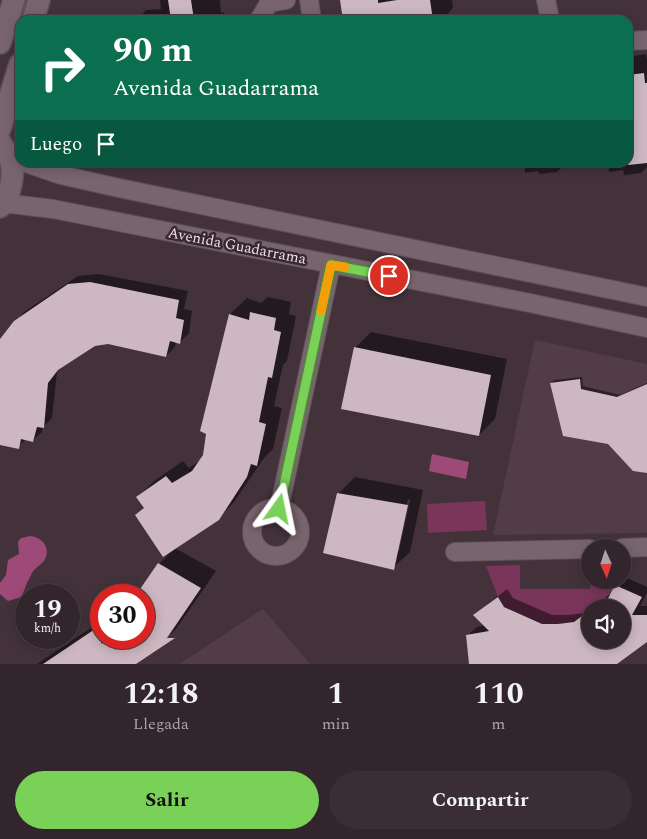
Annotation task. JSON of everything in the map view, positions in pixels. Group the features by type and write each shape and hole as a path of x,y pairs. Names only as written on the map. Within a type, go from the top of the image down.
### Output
{"street":[{"path":"0,43 14,0"},
{"path":"34,15 39,0"},
{"path":"309,0 311,15"},
{"path":"546,0 549,15"},
{"path":"263,15 274,1"},
{"path":"633,41 647,40"},
{"path":"0,129 15,80"},
{"path":"2,205 10,189 13,156"},
{"path":"41,167 61,175 119,188 647,297"},
{"name":"Avenida Guadarrama","path":"2,205 53,209 530,303 647,328"},
{"path":"279,509 331,265"},
{"path":"631,548 647,547"},
{"path":"455,552 581,549"}],"shaded area":[{"path":"535,340 647,364 647,533 493,535"},
{"path":"432,454 469,462 466,479 429,471"},
{"path":"485,501 487,530 428,533 427,504"},
{"path":"30,536 38,538 44,544 47,552 44,561 35,569 27,584 15,584 15,599 8,601 0,594 0,583 6,575 8,560 19,554 18,542 21,538"},
{"path":"520,565 520,589 612,589 604,599 581,599 581,616 570,624 547,626 503,606 486,566"},
{"path":"263,609 310,664 179,664"}],"building":[{"path":"168,0 191,0 193,15 170,15"},
{"path":"340,0 378,0 378,3 397,0 430,0 432,15 342,15"},
{"path":"644,73 645,83 647,83 647,163 633,164 633,74"},
{"path":"90,282 179,300 176,318 184,320 180,344 170,341 166,357 108,344 95,346 58,370 48,383 44,428 37,427 33,442 21,439 19,449 0,445 0,339 14,321 68,284"},
{"path":"250,312 276,318 274,330 281,332 272,378 268,377 259,422 266,424 257,466 251,464 247,477 219,520 163,557 135,515 144,508 136,497 166,476 172,483 192,471 203,455 206,434 200,431 229,314 249,320"},
{"path":"354,347 491,375 479,436 341,409"},
{"path":"580,379 581,389 617,397 647,384 647,473 633,471 608,444 563,436 550,383"},
{"path":"337,493 408,505 394,570 323,553"},
{"path":"158,563 201,588 167,638 175,638 136,664 43,664 65,649 80,649 80,639 90,632 90,649 155,649 155,584 144,584"},
{"path":"613,589 624,589 642,597 632,615 647,615 647,642 617,664 469,664 466,635 489,631 473,615 498,597 504,607 542,624 574,622 581,617 581,649 631,649 631,599 608,599"}],"slow traffic":[{"path":"321,311 331,265 345,267"}],"route":[{"path":"279,509 331,265 389,276"}]}
